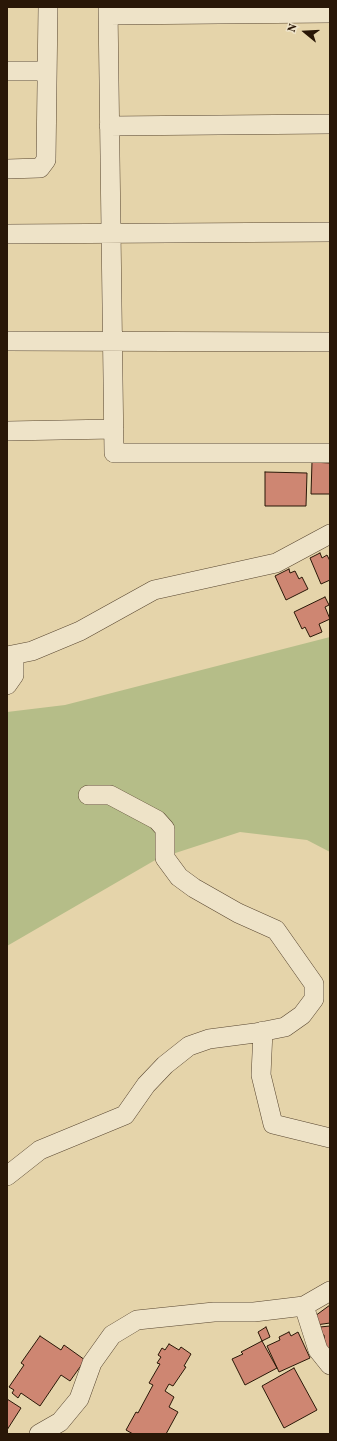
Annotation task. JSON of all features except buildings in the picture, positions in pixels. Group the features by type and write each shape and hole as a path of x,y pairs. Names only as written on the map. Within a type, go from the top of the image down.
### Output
{"street":[{"path":"7,169 40,168 46,160 48,7"},
{"path":"330,13 108,11 114,453 330,453"},
{"path":"7,71 47,71"},
{"path":"109,126 330,124"},
{"path":"7,234 330,232"},
{"path":"7,341 113,340 330,342"},
{"path":"7,431 114,429"},
{"path":"7,685 14,675 11,656 32,652 80,631 154,590 276,563 330,534"},
{"path":"7,1176 40,1150 125,1114 146,1085 165,1065 189,1046 209,1039 286,1027 302,1014 314,999 314,984 276,930 238,913 194,888 179,877 165,858 165,829 157,820 110,795 88,795"},
{"path":"263,1031 261,1075 273,1124 330,1138"},
{"path":"39,1434 60,1422 79,1399 92,1363 112,1335 137,1320 214,1312 254,1312 304,1306 330,1291"},
{"path":"304,1306 318,1350 330,1365"}],"green space":[{"path":"330,637 330,852 307,840 240,832 157,859 7,946 7,712 65,705"}]}
